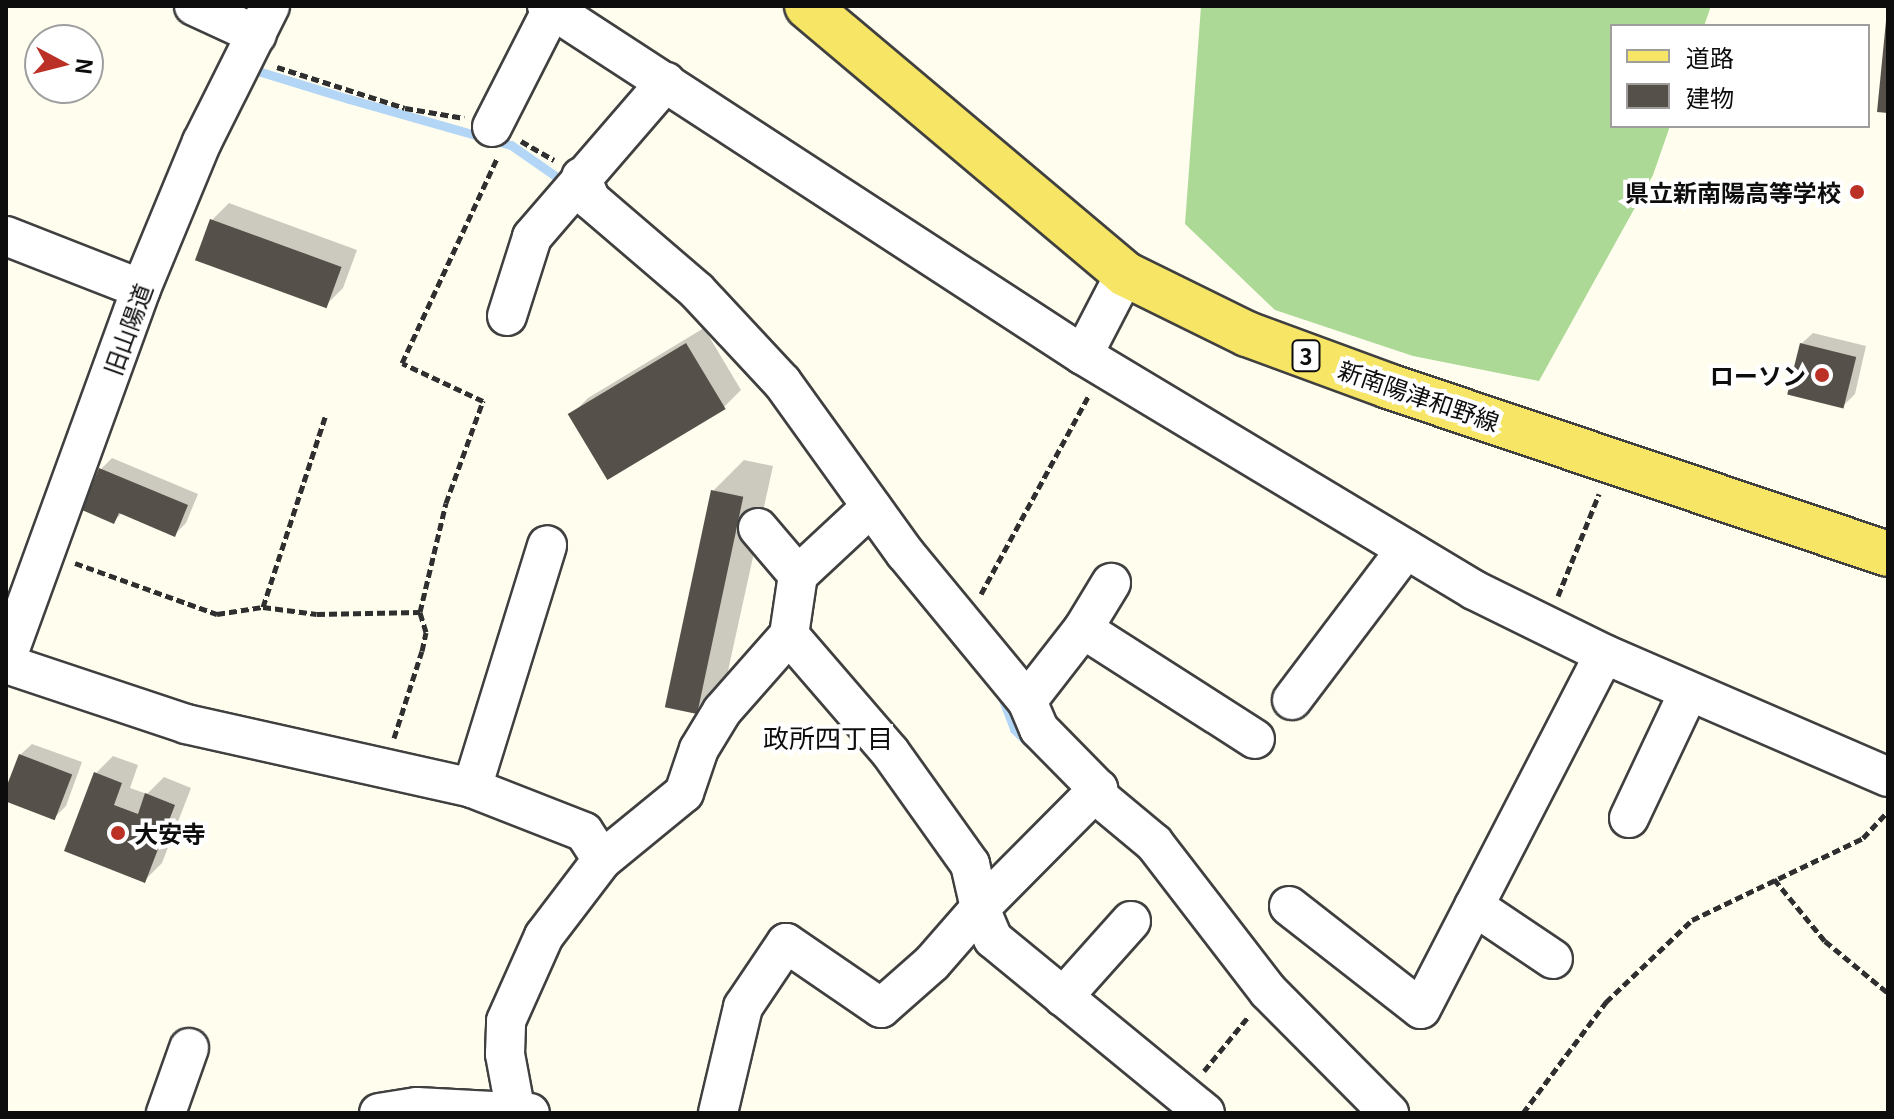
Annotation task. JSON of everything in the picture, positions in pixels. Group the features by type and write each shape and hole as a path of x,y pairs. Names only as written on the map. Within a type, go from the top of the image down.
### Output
{"main road":[{"name":"新南陽津和野線","path":"807,6 1125,274 1247,334 1388,386 1888,554"}],"street":[{"path":"194,6 257,33"},
{"path":"500,130 549,8 1091,360 1406,549 1604,654 1888,777"},
{"name":"旧山陽道","path":"6,662 141,289 202,142 257,33"},
{"path":"507,316 532,237 666,82"},
{"path":"581,177 591,200 697,291 782,382 871,507 1027,701 1039,729 1098,789 980,908 932,963 881,1008 786,943 743,1007 718,1113"},
{"path":"6,236 141,289"},
{"path":"1091,360 1125,274"},
{"path":"516,1112 505,1054 506,1021 544,936 602,860 684,793 699,749 722,711 789,635 798,575 871,507"},
{"path":"758,528 798,575"},
{"path":"472,788 547,545"},
{"path":"1308,693 1406,549"},
{"path":"1027,701 1083,629 1111,583"},
{"path":"1083,629 1255,739"},
{"path":"789,635 890,752 970,864 980,908 993,939 1195,1105"},
{"path":"1289,906 1421,1009 1604,654"},
{"path":"6,662 186,724 386,765 472,788 584,832 602,860"},
{"path":"1629,818 1689,691"},
{"path":"1094,793 1154,843 1268,991 1389,1113"},
{"path":"1474,906 1553,959"},
{"path":"1063,997 1131,921"},
{"path":"166,1113 189,1048"},
{"path":"379,1113 417,1107 530,1113"}],"path":[{"path":"257,33 405,108 500,130 581,177"},
{"path":"386,765 422,651 426,632 420,612 446,503 483,401 402,363 500,130"},
{"path":"958,617 984,591 1086,403 1091,360"},
{"path":"263,607 325,417"},
{"path":"1546,625 1601,489"},
{"path":"45,552 217,614 263,607 317,614 420,612"},
{"path":"1523,1113 1606,1002 1692,920 1863,838 1888,811"},
{"path":"1774,879 1825,941 1888,993"},
{"path":"1195,1105 1268,991"}],"green space":[{"path":"1201,6 1711,6 1705,24 1610,24 1610,128 1669,128 1653,175 1539,381 1413,356 1275,310 1185,224"}],"building":[{"path":"1888,21 1888,113 1877,112"},
{"path":"210,219 342,267 327,308 195,260"},
{"path":"686,343 726,409 607,480 568,414"},
{"name":"ローソン","path":"1800,343 1856,357 1843,408 1787,394"},
{"path":"99,468 188,505 175,537 119,513 114,524 82,510"},
{"path":"711,490 743,497 697,714 665,707"},
{"path":"19,754 72,774 55,820 6,801 6,788"},
{"name":"大安寺","path":"94,772 122,783 114,805 138,814 145,793 175,805 145,883 64,851"}],"waterway":[{"path":"252,64 261,72 511,145 567,184"},
{"path":"1000,692 1014,729 1029,744"}],"place":[{"name":"県立新南陽高等学校","path":"1857,192"},
{"name":"ローソン","path":"1822,375"},
{"name":"大安寺","path":"118,833"}],"district":[{"name":"政所四丁目","path":"828,737"}]}
